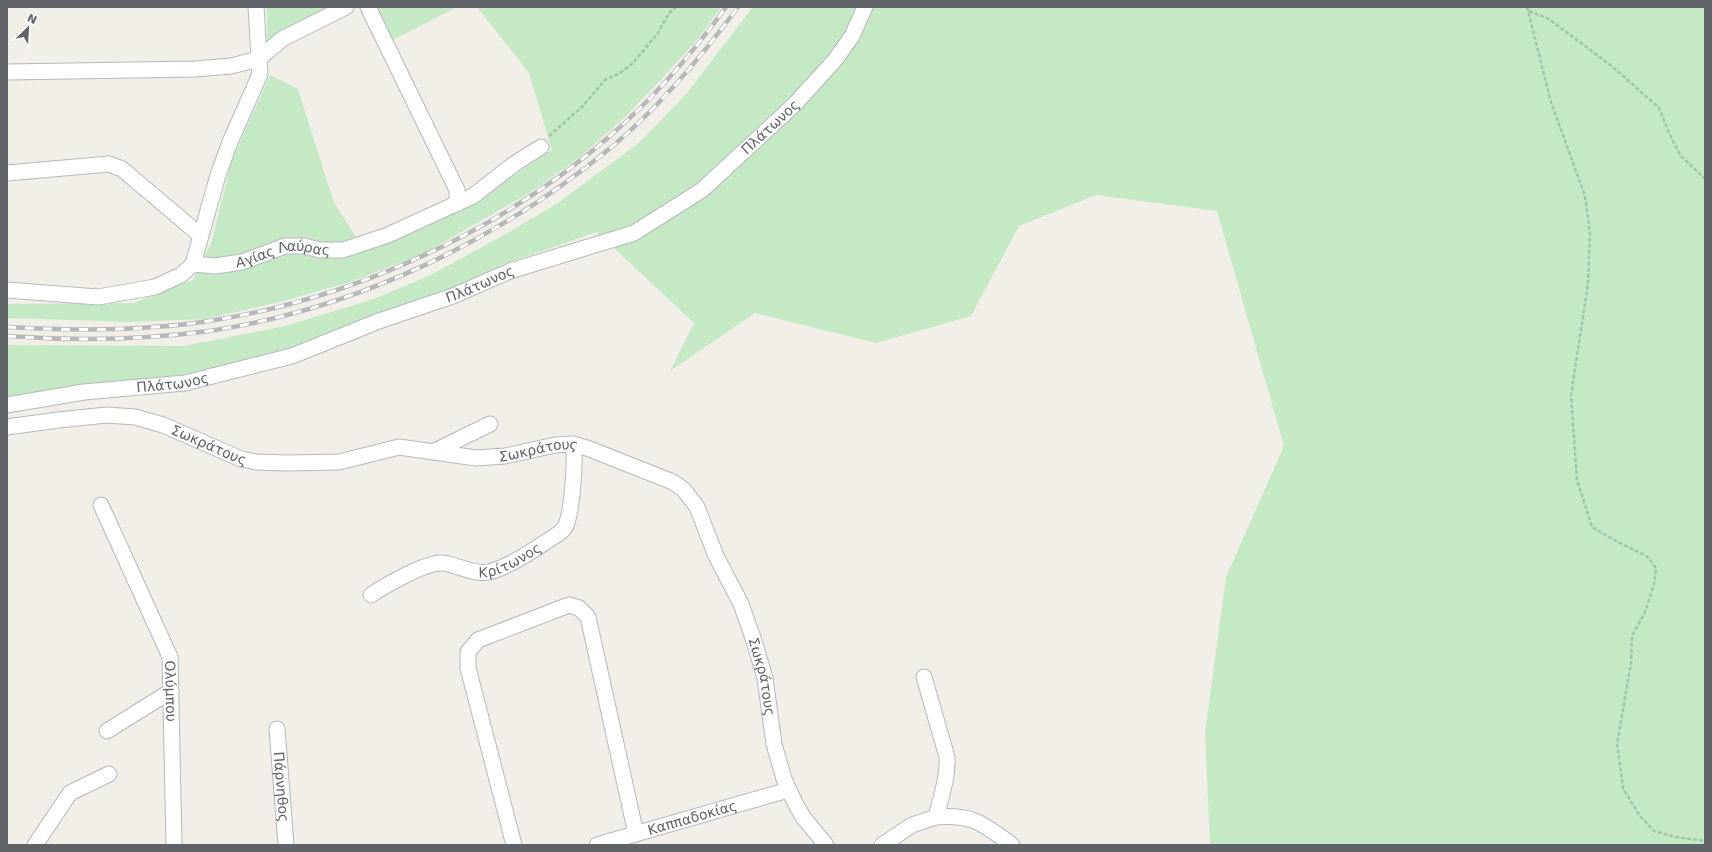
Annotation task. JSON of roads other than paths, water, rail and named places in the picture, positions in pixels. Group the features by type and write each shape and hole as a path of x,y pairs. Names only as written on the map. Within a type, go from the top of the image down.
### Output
{"street":[{"path":"7,290 98,296 155,287 181,275 193,264 200,235 230,142 260,74 256,7"},
{"path":"7,72 206,68 231,66 259,59 282,39 346,7"},
{"path":"368,7 457,190 457,204"},
{"name":"Πλάτωνος","path":"7,405 84,392 185,383 292,356 379,321 453,296 510,272 634,233 702,190 794,105 835,60 852,36 865,7"},
{"name":"Αγίας Λαύρας","path":"193,264 215,266 242,262 285,246 304,246 320,250 343,250 388,235 474,196 514,164 541,147"},
{"path":"7,173 109,164 116,165 200,235"},
{"name":"Σωκράτους","path":"7,427 58,420 107,416 135,418 162,426 241,459 271,463 322,464 339,462 400,447 476,458 490,457 555,445 573,444 587,448 673,482 684,490 691,498 716,556 740,604 754,641 765,678 774,744 788,790 803,817 826,845"},
{"path":"433,452 490,424"},
{"name":"Κρίτωνος","path":"371,595 387,585 428,566 440,563 464,570 487,572 502,567 558,534 566,527 569,517 574,464 573,444"},
{"name":"Ολύμπου","path":"101,505 170,657 174,845"},
{"path":"514,845 468,668 468,652 478,640 569,605 578,608 588,616 636,834"},
{"path":"924,677 947,757 948,769 936,817"},
{"path":"107,731 170,691"},
{"name":"Πάρνηθος","path":"277,729 286,845"},
{"path":"35,845 70,793 110,774"},
{"name":"Καππαδοκίας","path":"597,845 788,790"},
{"path":"882,845 912,825 936,817 955,816 980,822 1012,845"}],"railway":[{"path":"7,327 108,329 159,327 209,321 263,311 317,296 370,278 423,256 522,202 567,170 610,136 672,75 700,42 726,7"},
{"path":"7,336 57,339 108,339 209,331 264,321 319,306 372,288 424,265 475,240 523,211 570,179 614,145 664,97 710,44 738,7"}]}
